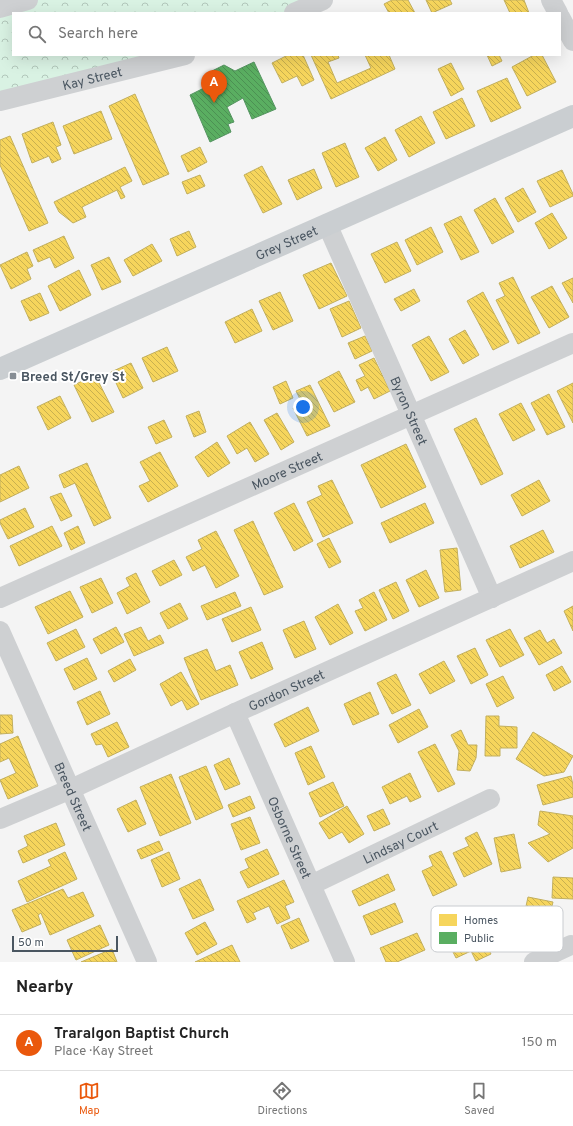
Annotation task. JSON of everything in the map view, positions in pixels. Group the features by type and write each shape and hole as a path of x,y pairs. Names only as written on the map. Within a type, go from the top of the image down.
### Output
{"main road":[{"name":"Grey Street","path":"0,369 573,116"}],"street":[{"path":"0,8 28,0"},
{"path":"296,12 323,0"},
{"path":"551,0 557,12"},
{"path":"561,19 573,41"},
{"name":"Kay Street","path":"0,101 181,56"},
{"name":"Byron Street","path":"327,224 492,598"},
{"name":"Moore Street","path":"0,598 573,343"},
{"name":"Gordon Street","path":"0,820 573,561"},
{"name":"Breed Street","path":"0,631 146,962"},
{"name":"Osborne Street","path":"235,713 345,962"},
{"name":"Lindsay Court","path":"311,885 490,799"},
{"path":"563,948 570,944"},
{"path":"534,962 554,952"}],"green space":[{"path":"28,0 323,0 296,12 12,12 12,56 183,56 0,102 0,8"}],"building: Homes":[{"path":"392,0 408,0 414,12 388,12 384,4"},
{"path":"426,0 450,0 452,4 432,12"},
{"path":"504,0 524,0 529,12 510,12"},
{"path":"286,56 303,56 314,80 302,86 297,76 282,83 272,63"},
{"path":"311,56 338,56 339,58 328,62 337,83 371,68 365,56 389,56 395,69 331,99"},
{"path":"487,56 500,56 502,61 492,66"},
{"path":"532,56 543,56 556,82 527,96 512,67"},
{"path":"451,63 464,89 451,96 438,69"},
{"path":"507,78 521,108 491,122 477,91"},
{"path":"135,94 169,174 143,185 109,106"},
{"path":"462,98 475,126 446,139 433,112"},
{"path":"101,111 112,139 74,154 63,126"},
{"path":"421,116 435,143 409,157 395,130"},
{"path":"53,122 61,145 56,147 61,159 52,163 49,156 32,163 22,134"},
{"path":"10,136 48,223 29,231 0,165 0,140"},
{"path":"385,137 397,160 378,171 365,148"},
{"path":"345,143 359,177 336,187 322,153"},
{"path":"200,147 207,162 188,172 181,156"},
{"path":"262,166 282,204 263,213 244,175"},
{"path":"125,167 132,181 120,187 125,197 121,199 117,190 82,207 86,217 73,223 59,212 54,202"},
{"path":"314,169 322,188 297,200 288,180"},
{"path":"562,170 573,196 550,207 537,181"},
{"path":"200,175 205,186 187,194 182,182"},
{"path":"523,188 536,212 518,222 505,198"},
{"path":"495,198 514,232 492,244 474,210"},
{"path":"552,213 567,238 549,249 535,223"},
{"path":"461,216 479,252 461,260 444,224"},
{"path":"431,227 443,252 417,265 405,240"},
{"path":"189,231 196,247 177,256 170,239"},
{"path":"64,236 74,258 55,268 50,257 38,262 33,250"},
{"path":"397,242 411,271 385,283 371,254"},
{"path":"152,244 162,261 133,276 124,260"},
{"path":"27,252 33,266 27,269 31,279 11,289 0,265"},
{"path":"109,257 121,282 102,290 91,265"},
{"path":"331,263 347,296 319,309 303,275"},
{"path":"79,270 91,295 60,311 48,286"},
{"path":"513,277 540,333 518,344 496,300 505,296 499,283"},
{"path":"573,278 573,303 562,283"},
{"path":"552,286 569,317 549,328 531,297"},
{"path":"414,289 420,301 401,311 394,299"},
{"path":"280,292 293,321 273,330 259,301"},
{"path":"483,292 509,342 493,350 467,301"},
{"path":"40,293 49,313 30,321 21,301"},
{"path":"349,301 361,328 342,337 330,309"},
{"path":"252,309 262,331 235,343 225,322"},
{"path":"465,330 479,355 463,364 449,339"},
{"path":"365,336 372,351 355,359 348,343"},
{"path":"429,336 449,372 431,381 412,345"},
{"path":"167,347 178,371 153,382 142,358"},
{"path":"374,358 390,391 374,399 368,387 361,391 356,380 365,376 359,365"},
{"path":"131,363 143,388 123,398 111,372"},
{"path":"339,371 355,402 334,412 318,382"},
{"path":"95,375 114,412 92,422 74,385"},
{"path":"286,381 293,398 280,404 273,387"},
{"path":"573,383 573,423 557,391"},
{"path":"310,385 330,426 307,436 293,408 302,403 296,391"},
{"path":"549,394 565,427 547,435 531,403"},
{"path":"60,396 71,418 48,430 37,407"},
{"path":"521,403 535,430 513,441 499,414"},
{"path":"199,411 206,432 194,437 186,416"},
{"path":"277,413 294,442 281,450 264,420"},
{"path":"476,418 503,474 481,485 454,429"},
{"path":"164,420 172,437 156,444 148,427"},
{"path":"250,422 269,454 255,462 247,448 237,454 227,436"},
{"path":"217,442 230,463 208,477 195,457"},
{"path":"406,444 426,487 381,508 361,465"},
{"path":"160,452 178,486 148,502 139,486 150,481 140,462"},
{"path":"87,463 111,518 94,526 75,483 64,488 59,475"},
{"path":"19,466 29,488 0,502 0,475"},
{"path":"332,480 353,523 323,537 307,502 322,495 318,486"},
{"path":"539,480 550,501 522,516 511,495"},
{"path":"61,493 72,516 61,521 50,497"},
{"path":"294,503 313,541 294,551 274,513"},
{"path":"425,503 434,523 390,543 381,523"},
{"path":"25,508 34,527 8,539 0,520"},
{"path":"253,521 283,587 264,595 234,530"},
{"path":"52,526 62,546 19,566 10,546"},
{"path":"78,526 85,543 71,550 64,533"},
{"path":"543,530 554,552 520,568 510,546"},
{"path":"216,531 239,576 216,588 205,565 193,571 186,557 202,549 198,540"},
{"path":"329,538 341,562 329,568 317,544"},
{"path":"457,548 461,590 445,592 440,550"},
{"path":"174,560 182,575 160,586 152,571"},
{"path":"426,570 439,598 419,607 406,580"},
{"path":"136,573 150,602 127,614 117,593 130,586 126,578"},
{"path":"101,578 113,603 92,613 80,587"},
{"path":"396,582 409,611 393,619 379,590"},
{"path":"70,591 83,617 48,634 35,607"},
{"path":"235,592 241,606 207,620 201,606"},
{"path":"374,592 387,620 365,631 355,611 363,608 359,600"},
{"path":"180,603 188,619 168,629 160,613"},
{"path":"338,604 353,633 330,645 315,617"},
{"path":"573,606 573,631 564,611"},
{"path":"251,607 261,630 232,642 222,619"},
{"path":"304,621 316,649 295,658 283,630"},
{"path":"116,627 124,642 101,654 93,639"},
{"path":"141,627 148,641 160,635 164,643 134,656 124,634"},
{"path":"76,629 85,647 56,661 47,643"},
{"path":"510,629 524,655 500,667 486,640"},
{"path":"540,630 547,643 554,639 562,653 539,665 524,638"},
{"path":"262,642 273,669 251,679 239,652"},
{"path":"475,648 488,675 471,684 457,656"},
{"path":"207,649 216,671 230,665 238,685 201,700 184,658"},
{"path":"87,658 97,679 74,690 64,669"},
{"path":"130,659 136,670 114,682 108,671"},
{"path":"444,661 455,681 430,694 419,674"},
{"path":"562,666 571,682 554,691 546,675"},
{"path":"181,672 199,704 187,710 182,700 171,706 160,684"},
{"path":"396,674 411,705 392,714 377,683"},
{"path":"503,676 514,698 497,707 486,684"},
{"path":"100,691 110,714 87,725 77,702"},
{"path":"370,692 379,714 353,725 344,704"},
{"path":"308,707 319,731 285,747 274,724"},
{"path":"419,709 428,727 398,743 389,725"},
{"path":"0,715 12,715 13,733 0,734"},
{"path":"486,716 499,716 499,726 517,727 517,748 500,748 500,756 485,756"},
{"path":"117,722 129,747 108,757 102,744 96,745 91,734"},
{"path":"461,730 468,745 477,745 476,758 470,771 457,770 459,751 451,735"},
{"path":"533,732 573,756 564,772 544,776 516,759"},
{"path":"18,736 38,786 8,799 0,780 16,773 9,758 0,762 0,744"},
{"path":"435,744 455,784 438,792 418,752"},
{"path":"311,746 325,777 308,785 295,753"},
{"path":"229,758 240,784 225,790 214,765"},
{"path":"206,766 223,808 196,820 179,777"},
{"path":"410,773 421,797 410,802 407,796 390,804 382,787"},
{"path":"171,774 191,823 160,836 140,787"},
{"path":"571,776 573,797 543,805 537,785"},
{"path":"333,782 344,806 320,817 309,793"},
{"path":"250,796 255,808 233,817 228,805"},
{"path":"136,800 146,824 128,832 117,809"},
{"path":"347,806 364,834 349,843 342,832 329,839 319,823"},
{"path":"383,809 390,824 374,831 367,816"},
{"path":"540,811 573,816 573,848 548,862 528,843 550,834 538,825"},
{"path":"250,817 260,843 241,850 231,824"},
{"path":"56,823 65,845 23,863 18,851 28,846 24,836"},
{"path":"477,832 492,864 464,877 453,853 469,846 465,838"},
{"path":"514,834 521,868 501,872 494,838"},
{"path":"159,841 163,850 141,859 137,850"},
{"path":"267,849 279,874 248,888 240,872 249,868 245,859"},
{"path":"441,851 457,885 433,896 422,871 433,866 429,856"},
{"path":"65,852 77,879 27,902 18,881 51,866 48,860"},
{"path":"169,852 180,879 162,887 151,860"},
{"path":"388,874 395,890 359,906 352,891"},
{"path":"553,877 573,878 573,899 552,898"},
{"path":"200,879 214,910 193,919 179,889"},
{"path":"284,880 294,902 285,906 290,918 277,924 269,906 253,913 256,919 247,923 237,901"},
{"path":"63,889 68,898 83,892 94,916 50,935 41,913 38,915 41,924 22,932 12,910"},
{"path":"528,897 553,902 552,906 526,906"},
{"path":"395,903 403,922 371,935 363,916"},
{"path":"299,918 309,941 291,949 281,926"},
{"path":"205,922 217,944 197,955 185,933"},
{"path":"100,925 109,945 76,960 67,940"},
{"path":"417,933 425,950 397,962 386,962 380,948"},
{"path":"232,945 240,962 195,962"},
{"path":"112,949 117,962 81,962"},
{"path":"453,952 469,952 456,958"},
{"path":"472,952 490,952 491,954 476,961"}],"building: Public":[{"path":"254,62 276,109 252,119 243,98 227,107 234,122 228,124 231,132 210,142 190,95 210,85 212,71 224,65 235,71"}],"place":[{"name":"Traralgon Baptist Church","path":"214,103"},
{"name":"Breed St/Grey St","path":"13,376"}]}
